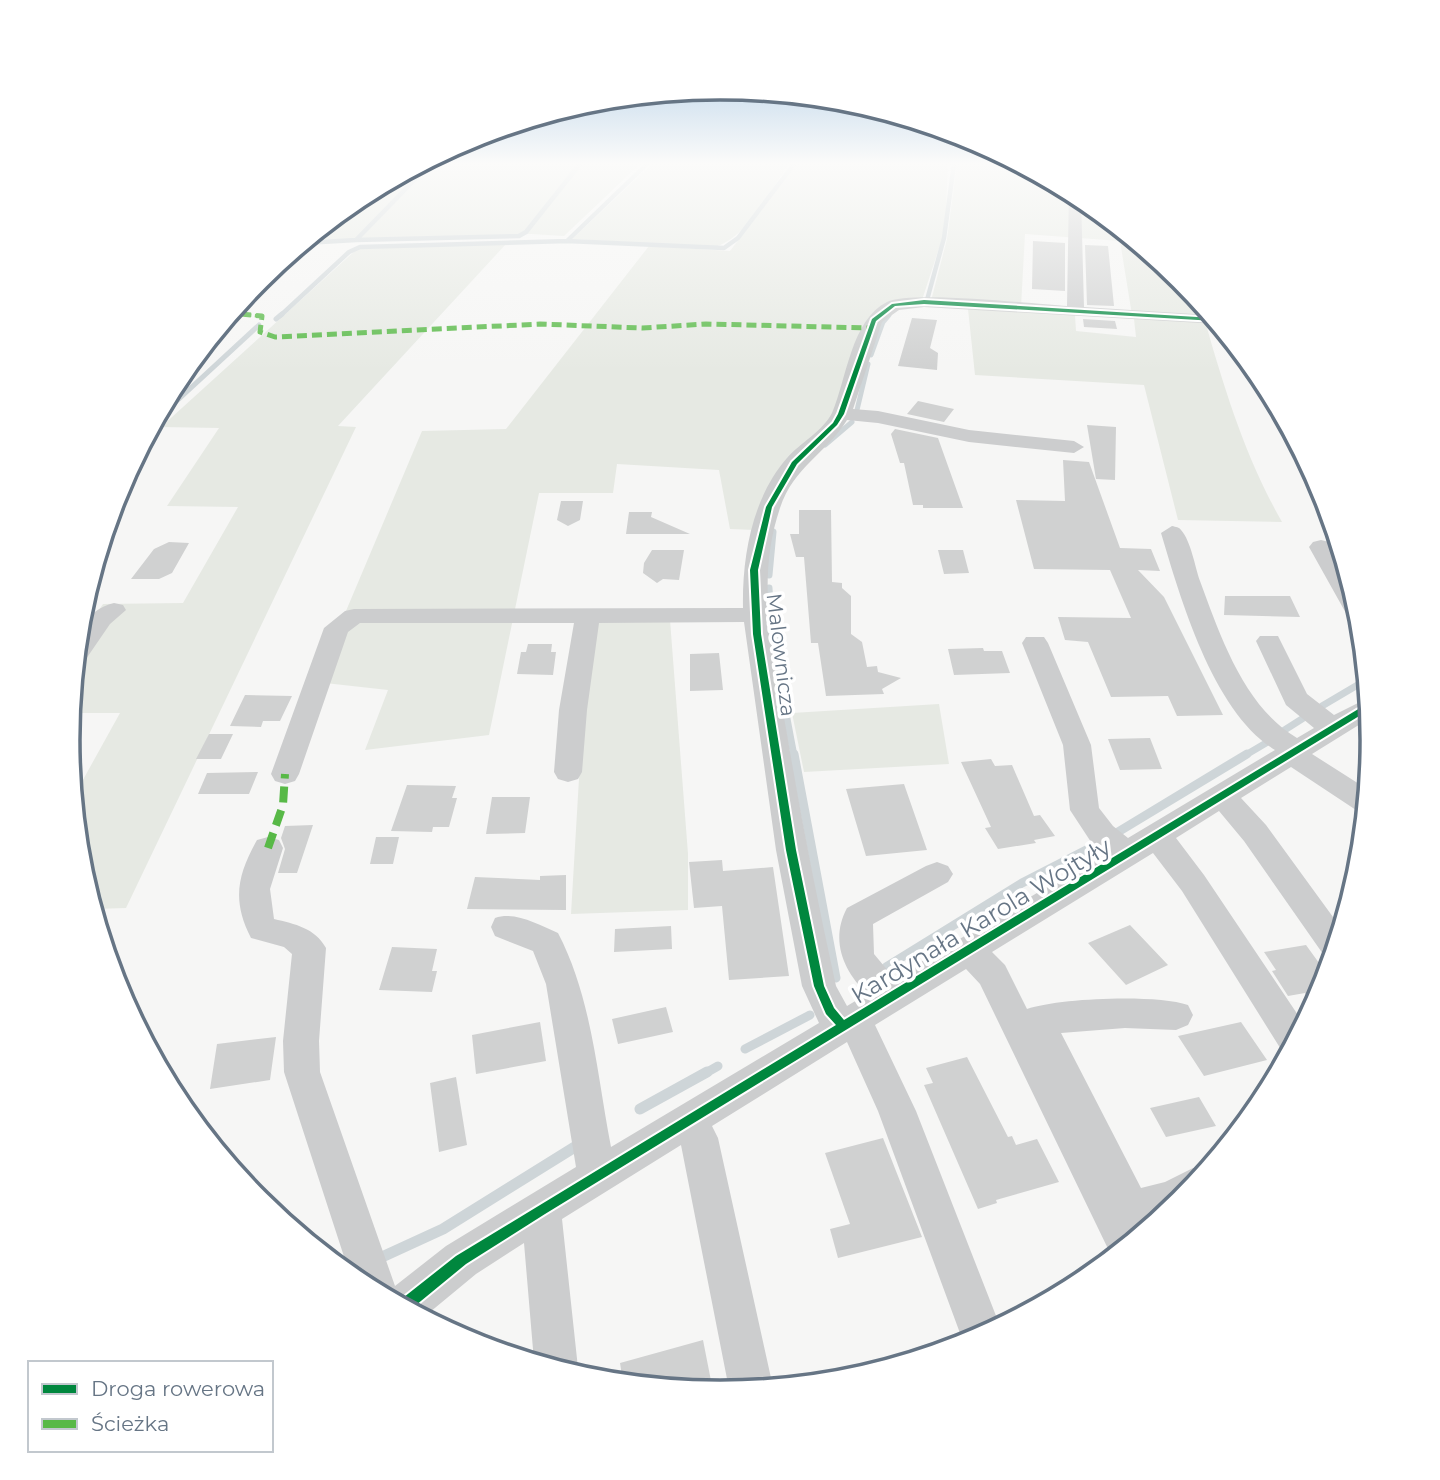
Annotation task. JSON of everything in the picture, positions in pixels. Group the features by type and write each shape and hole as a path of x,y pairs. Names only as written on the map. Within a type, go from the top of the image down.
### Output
{"street":[{"path":"1075,233 1076,313"},
{"name":"Malownicza","path":"978,1325 897,1111 865,1039 830,1011 819,986 791,850 755,615 757,549 769,507 794,463 835,424 841,414 874,320 894,305 933,302 1202,319"},
{"path":"841,414 878,417 969,436 1074,447"},
{"path":"1172,533 1187,584 1235,684 1263,728 1357,796"},
{"path":"1321,547 1339,580"},
{"path":"90,635 101,619 114,610"},
{"path":"568,772 573,710 588,614"},
{"path":"285,774 337,628 354,616 755,615"},
{"path":"1269,640 1296,699 1333,729"},
{"path":"1035,643 1077,746 1079,780 1086,810 1114,844"},
{"name":"Kardynała Karola Wojtyły","path":"411,1300 461,1260 981,944 1114,844 1157,836 1359,713"},
{"path":"1223,796 1255,833 1329,936"},
{"path":"1157,836 1193,883 1289,1031"},
{"path":"268,848 253,891 252,912 263,929 294,937 309,948 310,965 300,1056 302,1072 370,1275"},
{"path":"892,998 859,964 853,939 858,917 937,874"},
{"path":"507,928 546,942 564,984 597,1177"},
{"path":"981,944 1037,1020 1134,1227"},
{"path":"981,944 993,975 1134,1228"},
{"path":"1037,1020 1125,1013 1176,1015"},
{"path":"689,1122 699,1138 749,1379"},
{"path":"541,1210 555,1358"}],"shaded area":[{"path":"331,233 567,233 564,236 531,234 323,240"},
{"path":"578,233 738,233 714,247 572,239"},
{"path":"744,233 944,233 922,300 886,305 837,410 755,530 730,529 719,470 617,464 613,493 539,493 489,735 365,750 388,690 316,682 422,431 506,429 649,246 730,251"},
{"path":"948,233 1109,233 1119,241 1025,234 1021,307 931,301"},
{"path":"1120,242 1142,259 1200,317 1132,315"},
{"path":"506,244 338,426 356,427 126,908 103,909 86,823 82,782 120,713 81,713 92,620 103,604 183,603 238,507 167,506 219,428 162,427 357,249"},
{"path":"968,309 1075,315 1076,331 1136,337 1134,319 1203,321 1247,449 1282,522 1178,520 1144,385 975,375"},
{"path":"596,619 670,620 688,854 688,910 571,914 583,711"},
{"path":"939,704 949,764 804,772 792,713"}],"building":[{"path":"1033,241 1065,243 1065,291 1032,289"},
{"path":"1085,245 1108,246 1114,306 1087,305"},
{"path":"912,318 937,320 930,348 938,353 937,370 898,366"},
{"path":"1083,319 1115,321 1117,329 1084,327"},
{"path":"918,401 954,409 944,422 907,414"},
{"path":"1087,425 1116,427 1115,480 1096,479"},
{"path":"895,429 938,438 963,508 923,508 923,505 913,505 904,463 900,463 891,434"},
{"path":"1063,460 1089,462 1120,548 1151,549 1160,571 1138,570 1164,597 1223,715 1177,716 1168,696 1111,697 1088,642 1065,640 1058,617 1131,618 1110,570 1034,569 1016,500 1065,501"},
{"path":"561,501 583,501 580,520 568,526 557,520"},
{"path":"799,510 831,510 832,582 842,583 842,588 851,596 851,634 862,642 867,667 877,666 878,672 901,678 882,689 884,694 826,696 818,643 811,643 804,557 796,557 790,534 799,534"},
{"path":"629,512 652,512 651,517 690,534 626,534"},
{"path":"169,542 189,543 172,573 159,579 131,579 154,549"},
{"path":"652,550 684,550 679,580 663,579 657,583 643,573 644,563"},
{"path":"938,550 963,550 969,573 944,574"},
{"path":"1225,596 1290,596 1300,617 1224,615"},
{"path":"528,644 552,644 551,652 556,652 553,675 517,674 521,652 526,652"},
{"path":"983,648 984,651 1002,651 1010,673 954,675 948,649"},
{"path":"719,653 723,690 690,691 690,654"},
{"path":"245,695 292,696 280,721 263,721 261,727 230,726"},
{"path":"209,734 233,734 221,759 196,759"},
{"path":"1150,738 1162,769 1120,770 1108,739"},
{"path":"991,759 995,766 1012,765 1034,816 1040,815 1055,836 1034,840 1036,843 998,849 985,828 991,827 961,762"},
{"path":"258,772 249,794 198,794 207,773"},
{"path":"904,784 927,850 866,856 846,789"},
{"path":"407,785 456,786 452,798 457,798 449,827 433,827 432,832 391,831"},
{"path":"492,797 530,797 525,833 486,834"},
{"path":"313,825 297,873 278,873 285,849 281,838 285,826"},
{"path":"376,837 399,837 393,864 370,864"},
{"path":"722,860 723,871 773,867 789,976 729,980 722,906 694,908 689,862"},
{"path":"566,875 566,910 467,909 475,877 540,880 540,876"},
{"path":"1130,925 1168,965 1126,985 1088,943"},
{"path":"671,926 672,949 614,952 615,929"},
{"path":"1306,945 1319,963 1306,995 1305,993 1288,996 1264,952"},
{"path":"392,947 437,949 432,971 437,971 432,992 379,990"},
{"path":"666,1007 673,1032 618,1044 612,1019"},
{"path":"540,1022 546,1061 476,1074 472,1035"},
{"path":"1241,1022 1267,1060 1204,1076 1178,1036"},
{"path":"276,1037 270,1080 210,1089 217,1044"},
{"path":"967,1057 1008,1137 1012,1136 1016,1145 1037,1139 1059,1182 996,1200 997,1203 978,1209 924,1085 933,1083 926,1068"},
{"path":"456,1077 467,1145 439,1152 430,1083"},
{"path":"1199,1097 1216,1126 1166,1137 1150,1108"},
{"path":"883,1138 922,1237 838,1258 830,1229 850,1224 825,1153"},
{"path":"703,1340 711,1380 621,1371 620,1363"}],"waterway":[{"path":"356,240 363,233"},
{"path":"356,240 519,236 524,233"},
{"path":"567,241 575,233"},
{"path":"567,241 724,248 742,233"},
{"path":"927,300 945,233"},
{"path":"319,242 356,240"},
{"path":"280,316 349,252 360,247 567,241"},
{"path":"276,319 282,314"},
{"path":"871,355 883,322 889,315"},
{"path":"180,398 259,325"},
{"path":"857,410 868,364"},
{"path":"825,445 852,422"},
{"path":"769,575 773,532"},
{"path":"769,588 770,607"},
{"path":"775,632 781,684"},
{"path":"1322,706 1357,685"},
{"path":"784,703 794,756"},
{"path":"1283,731 1305,717"},
{"path":"1244,756 1266,743"},
{"path":"794,754 836,978"},
{"path":"1113,835 1247,754"},
{"path":"886,967 1022,883 1102,842"},
{"path":"745,1049 810,1015"},
{"path":"704,1074 718,1066"},
{"path":"640,1109 707,1072"},
{"path":"382,1257 443,1229 578,1145"}],"marked path":[{"path":"243,314 262,316 260,332 275,337 540,324 642,328 706,324 871,328"},
{"path":"268,848 283,805 285,774"}],"cycle path":[{"path":"844,1027 830,1011 819,986 791,850 757,634 754,570 769,507 794,463 835,424 841,414 874,320 894,305 924,302 1202,319"},
{"path":"411,1300 461,1260 541,1210 1359,713"}]}
